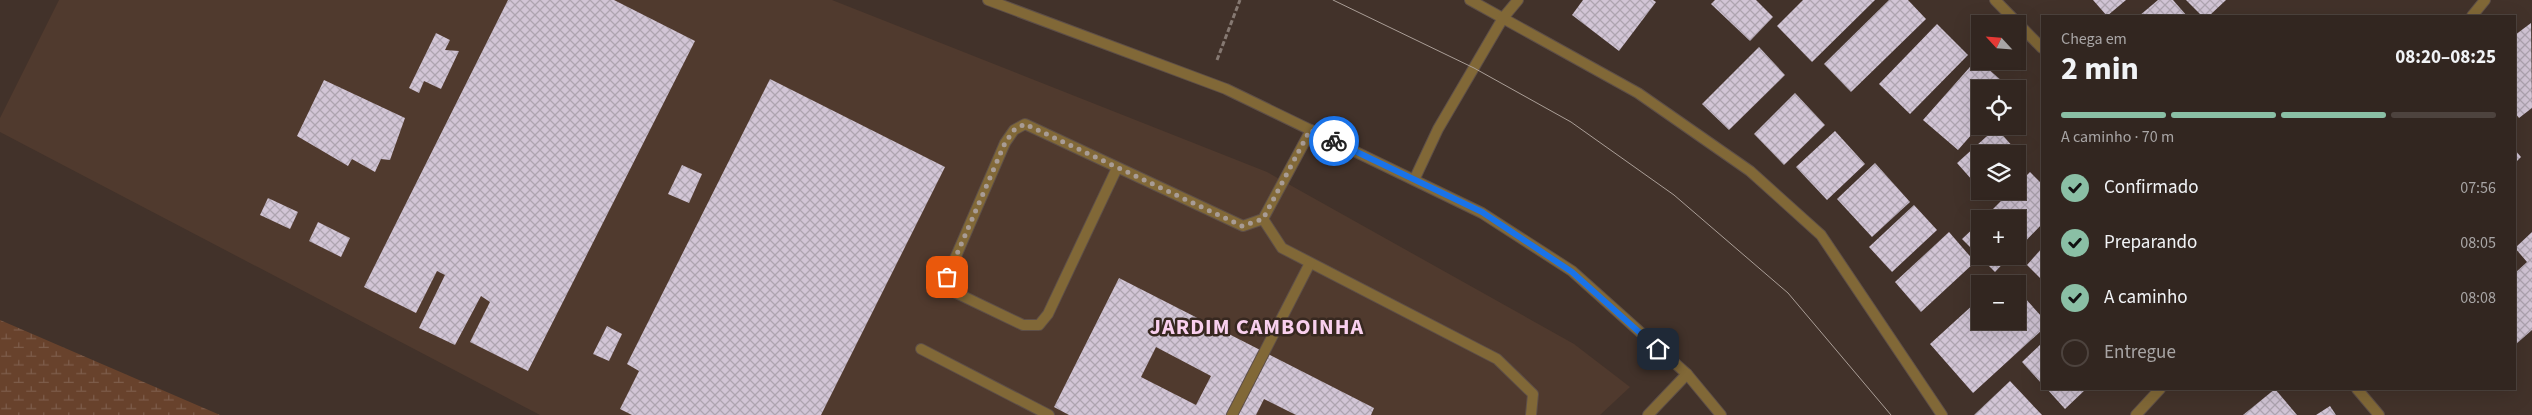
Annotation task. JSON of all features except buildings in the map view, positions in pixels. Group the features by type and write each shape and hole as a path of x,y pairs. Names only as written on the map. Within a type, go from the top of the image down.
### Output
{"street":[{"path":"988,0 1209,82 1415,178 1482,212 1572,272 1687,374 1721,415"},
{"path":"1470,0 1638,93 1750,171 1821,235 1942,415"},
{"path":"1415,178 1438,129 1503,18 1518,0"},
{"path":"1996,0 2041,47"},
{"path":"2473,15 2485,0"},
{"path":"1117,168 1048,314 1039,325 1023,325 950,290 947,277 1005,143 1014,130 1025,124 1242,226 1263,219 1310,130"},
{"path":"1263,219 1282,248 1497,359 1533,394 1531,415"},
{"path":"1232,415 1310,263"},
{"path":"922,349 1049,415"},
{"path":"1648,415 1687,374"},
{"path":"2136,415 2159,390"},
{"path":"2358,390 2379,415"}],"path":[{"path":"1209,82 1240,0"}],"shaded area":[{"path":"59,0 832,0 1267,172 1574,344 1630,387 1600,415 540,415 0,132 0,118"}],"green space":[{"path":"0,320 220,415 0,415"}],"tram line":[{"path":"1333,0 1474,68 1571,122 1674,195 1788,293 1891,415"}],"way so far":[{"path":"947,277 1005,143 1014,130 1025,124 1242,226 1263,219 1310,130 1334,141"}],"district":[{"name":"JARDIM CAMBOINHA","path":"1257,327"}],"route":[{"path":"1334,141 1415,178 1482,212 1572,272 1658,349"}]}
